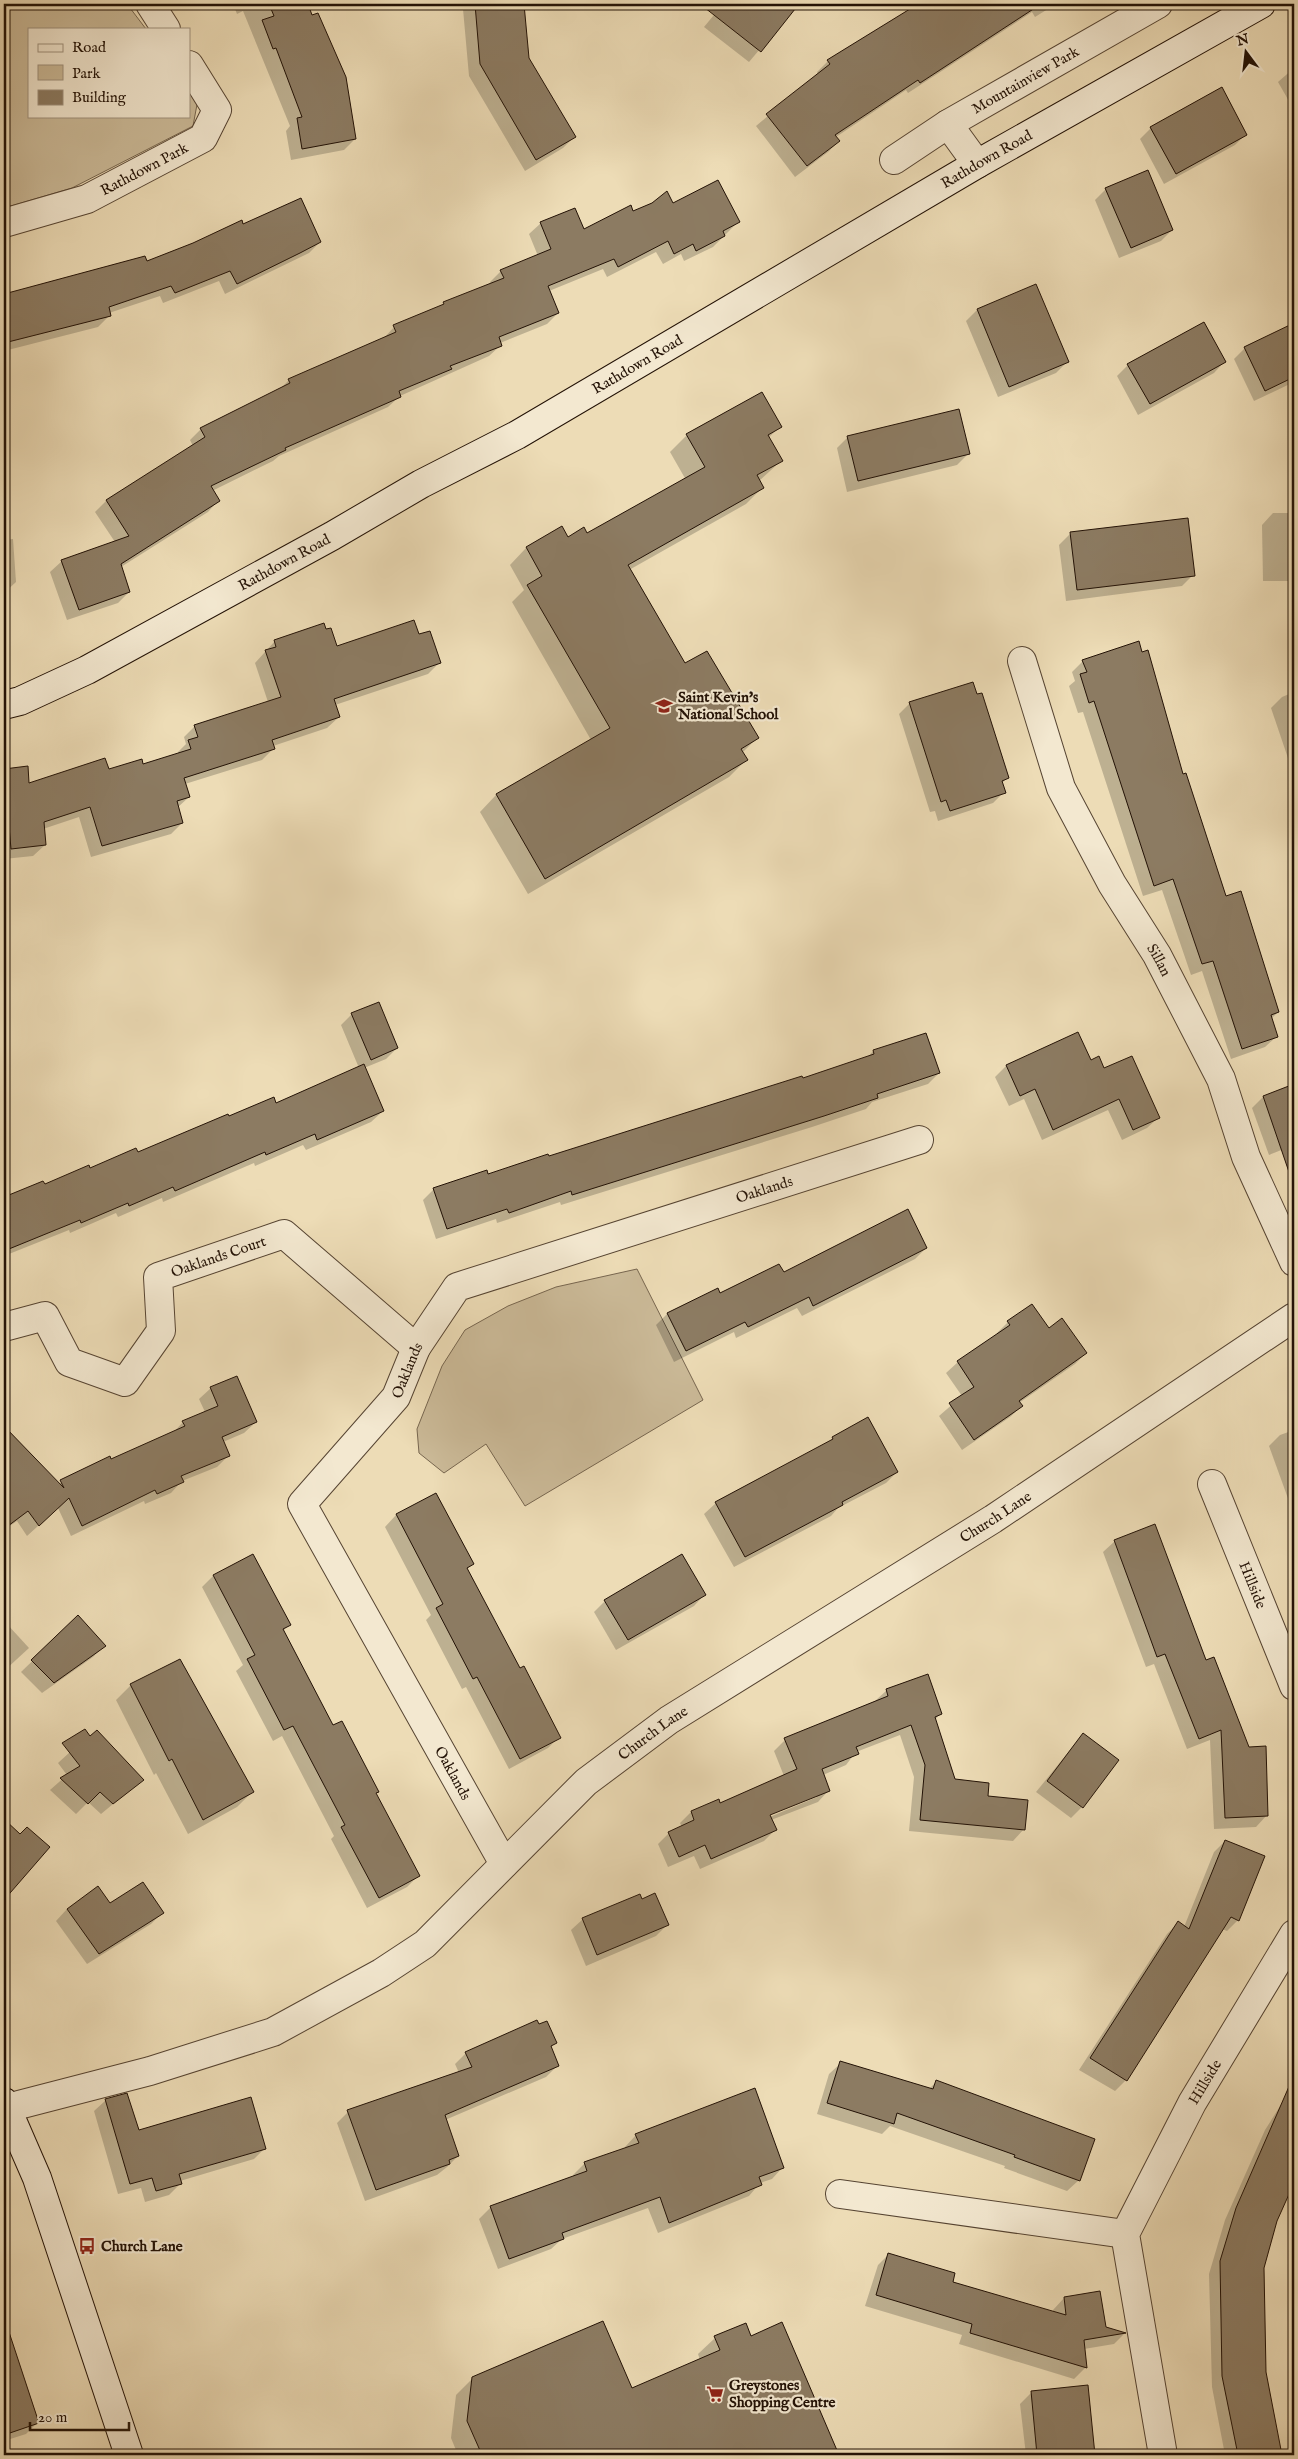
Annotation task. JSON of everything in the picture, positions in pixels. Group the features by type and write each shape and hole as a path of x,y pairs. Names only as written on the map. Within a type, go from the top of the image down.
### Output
{"street":[{"path":"150,4 165,28"},
{"name":"Mountainview Park","path":"894,160 948,124 1158,4"},
{"name":"Rathdown Road","path":"4,705 20,701 88,670 332,536 421,484 517,435 977,164 1261,4"},
{"name":"Rathdown Park","path":"4,223 87,199 203,138 216,110 190,67"},
{"path":"948,124 977,164"},
{"name":"Sillan","path":"1022,661 1061,788 1112,884 1157,955 1222,1079 1246,1157 1294,1262"},
{"name":"Oaklands","path":"504,1864 302,1504 396,1397 416,1348 457,1286 919,1140"},
{"name":"Oaklands Court","path":"4,1327 45,1316 69,1362 124,1382 161,1331 158,1277 284,1234 416,1348"},
{"name":"Church Lane","path":"6,2105 150,2071 273,2032 381,1973 425,1944 586,1782 669,1720 992,1519 1294,1317"},
{"name":"Hillside","path":"1212,1484 1294,1686"},
{"name":"Hillside","path":"1126,2234 1192,2103 1294,1934"},
{"path":"6,2105 37,2178 129,2455"},
{"path":"840,2194 1126,2234 1163,2455"}],"green space":[{"path":"18,4 127,4 145,28 28,28 28,118 190,118 190,88 198,99 193,126 72,188 4,208 4,11"},
{"path":"637,1269 703,1400 525,1506 486,1444 444,1473 419,1453 417,1429 442,1366 465,1330 508,1306 556,1287"}],"building":[{"path":"269,4 308,4 312,15 318,13 346,77 356,139 302,149 297,118 302,117 276,48 273,49 262,20 274,16"},
{"path":"475,4 524,4 529,58 576,137 536,160 480,64"},
{"path":"700,4 799,4 761,52"},
{"path":"918,4 1041,4 920,83 918,80 835,135 840,141 807,166 766,114 830,64 827,60"},
{"path":"1222,87 1247,135 1176,174 1150,127"},
{"path":"1148,170 1173,230 1131,248 1105,188"},
{"path":"718,180 740,222 723,231 725,236 696,251 693,244 674,254 668,241 618,267 614,259 548,286 559,313 499,337 502,346 450,366 452,369 399,391 401,397 285,448 286,450 211,486 220,501 121,564 130,592 79,610 61,560 129,536 106,500 205,437 200,428 290,383 288,379 396,332 393,325 444,304 443,302 504,278 500,270 551,249 540,222 575,208 584,229 631,205 633,211 652,203 667,191 673,203"},
{"path":"301,198 321,242 237,284 230,271 175,293 171,286 109,307 111,316 4,343 4,294 145,256 147,261 193,243 242,220 243,224"},
{"path":"1036,284 1069,362 1009,387 977,309"},
{"path":"1204,322 1226,362 1150,404 1127,364"},
{"path":"1294,323 1294,377 1265,391 1244,347"},
{"path":"762,392 782,427 768,435 783,461 757,475 764,488 628,565 685,663 707,651 759,738 741,749 748,760 545,879 496,794 610,728 527,585 542,576 526,547 562,526 568,537 584,527 587,533 705,467 686,434"},
{"path":"959,409 970,454 858,481 847,436"},
{"path":"1188,518 1195,576 1077,590 1070,532"},
{"path":"414,620 419,634 430,631 441,663 334,699 340,717 272,740 275,749 184,778 190,797 177,801 183,823 102,846 90,807 44,822 46,845 11,849 9,826 4,826 4,769 28,766 29,783 105,758 109,769 142,759 143,764 191,749 188,740 198,737 194,725 281,697 265,650 276,647 274,640 324,623 326,629 331,628 337,646"},
{"path":"1139,641 1142,652 1148,650 1183,774 1186,773 1226,896 1241,891 1279,1012 1271,1015 1278,1037 1242,1049 1213,961 1202,964 1173,879 1154,886 1094,701 1089,703 1080,674 1087,672 1082,660"},
{"path":"973,682 977,694 982,693 1009,778 1002,781 1006,793 950,811 946,800 941,802 909,702"},
{"path":"379,1002 398,1048 371,1060 351,1013"},
{"path":"1078,1032 1091,1060 1099,1056 1104,1068 1132,1056 1160,1118 1133,1130 1119,1099 1053,1130 1035,1089 1020,1096 1006,1065"},
{"path":"926,1033 940,1073 877,1094 878,1098 824,1116 572,1195 571,1191 509,1213 507,1209 447,1229 433,1188 487,1170 488,1174 548,1154 549,1156 802,1076 803,1078 874,1054 873,1050"},
{"path":"364,1064 384,1111 317,1140 315,1134 266,1155 265,1152 175,1191 173,1187 129,1206 128,1203 81,1223 80,1220 4,1251 4,1197 43,1181 45,1184 89,1165 90,1168 136,1148 138,1152 274,1097 276,1103"},
{"path":"1294,1084 1294,1174 1290,1175 1263,1096"},
{"path":"908,1209 927,1248 813,1306 809,1297 748,1327 745,1322 686,1351 667,1313 718,1288 720,1293 779,1264 784,1272"},
{"path":"1032,1304 1049,1328 1062,1318 1087,1353 1019,1401 1023,1406 974,1440 949,1403 974,1387 957,1361 1010,1325 1007,1321"},
{"path":"237,1376 257,1422 222,1437 230,1456 181,1476 184,1482 157,1494 155,1490 82,1526 69,1498 39,1526 28,1511 4,1529 4,1426 64,1488 60,1480 110,1456 111,1459 185,1426 182,1421 218,1406 210,1387"},
{"path":"868,1417 898,1472 842,1502 843,1505 745,1557 715,1502 833,1439 832,1437"},
{"path":"436,1493 474,1564 467,1568 520,1668 524,1666 561,1738 520,1759 477,1677 473,1679 436,1608 443,1604 396,1514"},
{"path":"1155,1524 1206,1660 1214,1657 1249,1747 1266,1746 1268,1816 1225,1818 1221,1730 1199,1739 1165,1654 1157,1657 1114,1540"},
{"path":"253,1554 291,1625 283,1629 333,1725 342,1721 379,1792 376,1793 420,1876 379,1898 341,1827 345,1825 293,1726 284,1730 247,1659 255,1655 213,1575"},
{"path":"682,1554 706,1595 628,1640 604,1600"},
{"path":"78,1615 106,1646 54,1683 31,1660"},
{"path":"180,1659 254,1792 203,1820 172,1759 169,1761 130,1684"},
{"path":"928,1674 942,1714 935,1717 955,1779 989,1783 988,1796 1028,1800 1025,1830 920,1820 925,1765 911,1725 856,1747 859,1754 822,1769 830,1791 770,1815 777,1830 711,1859 705,1845 679,1857 668,1832 694,1820 691,1811 719,1799 720,1803 797,1769 784,1738 888,1696 886,1689"},
{"path":"85,1729 90,1736 97,1730 144,1780 113,1804 100,1792 88,1804 60,1778 80,1766 62,1743"},
{"path":"1083,1733 1119,1760 1083,1808 1047,1781"},
{"path":"4,1819 20,1834 27,1827 50,1847 4,1900"},
{"path":"1225,1840 1265,1856 1239,1921 1231,1917 1127,2081 1090,2058 1178,1921 1189,1929"},
{"path":"143,1882 164,1913 99,1954 67,1909 98,1886 110,1903"},
{"path":"655,1893 669,1925 597,1955 582,1918 640,1894 642,1899"},
{"path":"537,2020 539,2024 547,2021 557,2043 551,2046 559,2066 445,2115 459,2156 449,2160 450,2164 376,2190 347,2110 472,2067 465,2052"},
{"path":"840,2061 933,2089 936,2080 1095,2139 1080,2181 1014,2157 1015,2155 897,2113 894,2124 827,2103"},
{"path":"1294,2075 1294,2183 1277,2221 1264,2268 1266,2372 1282,2455 1238,2455 1222,2376 1220,2261 1236,2208"},
{"path":"755,2088 784,2168 759,2177 762,2185 669,2223 660,2197 562,2233 564,2239 509,2259 490,2206 587,2171 584,2162 639,2143 635,2134"},
{"path":"127,2093 139,2130 251,2097 266,2149 179,2174 182,2184 156,2191 152,2178 130,2184 105,2099"},
{"path":"888,2253 955,2273 953,2282 1066,2315 1064,2297 1100,2291 1106,2327 1126,2333 1084,2340 1087,2368 970,2333 972,2324 876,2295"},
{"name":"Greystones Shopping Centre","path":"603,2321 632,2388 720,2350 714,2336 746,2323 751,2336 782,2322 839,2455 482,2455 467,2421 472,2377"},
{"path":"9,2332 39,2423 4,2435 4,2333"},
{"path":"1088,2385 1095,2455 1037,2455 1031,2391"}],"place":[{"name":"Saint Kevin's National School","path":"664,706"},
{"name":"Church Lane","path":"87,2246"},
{"name":"Greystones Shopping Centre","path":"715,2394"}]}
